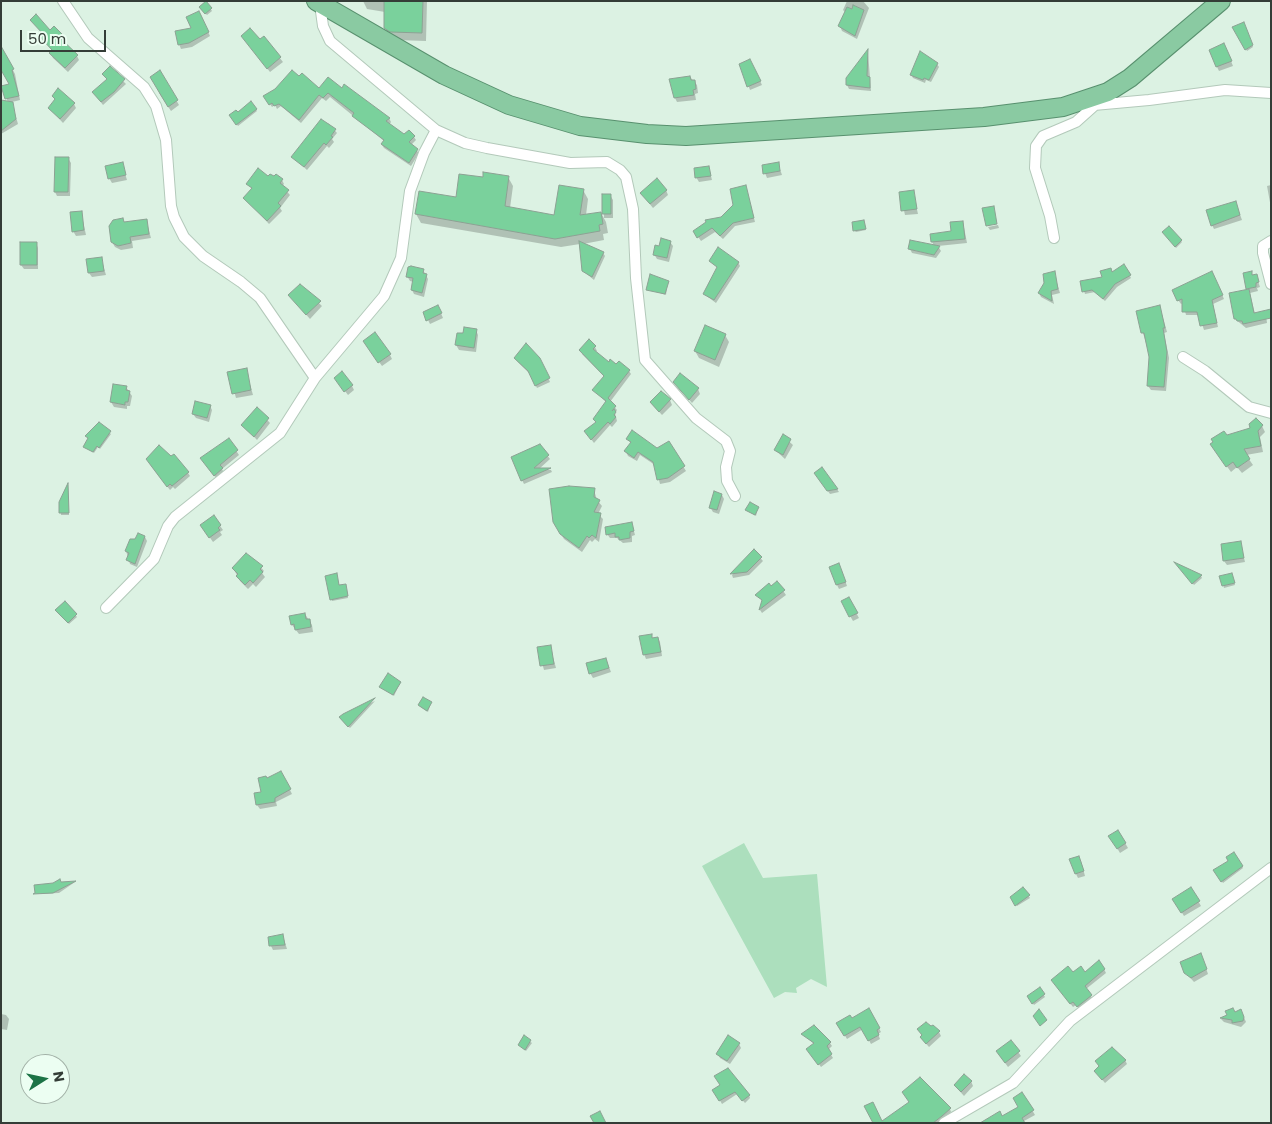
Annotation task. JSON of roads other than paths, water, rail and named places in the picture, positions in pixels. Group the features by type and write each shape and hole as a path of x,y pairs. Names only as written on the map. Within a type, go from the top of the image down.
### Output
{"highway":[{"path":"318,3 419,62 485,95 554,120 606,130 686,136 745,134 984,117 1063,107 1108,92 1130,78 1221,1"}],"street":[{"path":"63,1 88,38 144,86 156,106 166,140 171,206 184,237 203,256 241,282 260,298 315,378"},
{"path":"318,3 323,26 330,41 436,130 465,143 487,148 570,163 608,162 620,170 628,182 633,209 636,278 645,360 696,418 726,441 730,452 726,467 727,482 735,496"},
{"path":"1063,107 1225,90 1271,93"},
{"path":"1054,238 1050,216 1035,168 1036,146 1043,136 1076,122 1095,105"},
{"path":"106,608 154,559 168,526 175,517 280,433 315,378 375,307 392,283 404,246 410,191 422,158 436,130"},
{"path":"1271,241 1263,246 1271,284"},
{"path":"1183,357 1211,376 1249,407 1271,413"},
{"path":"944,1123 1012,1083 1070,1021 1271,868"}]}
